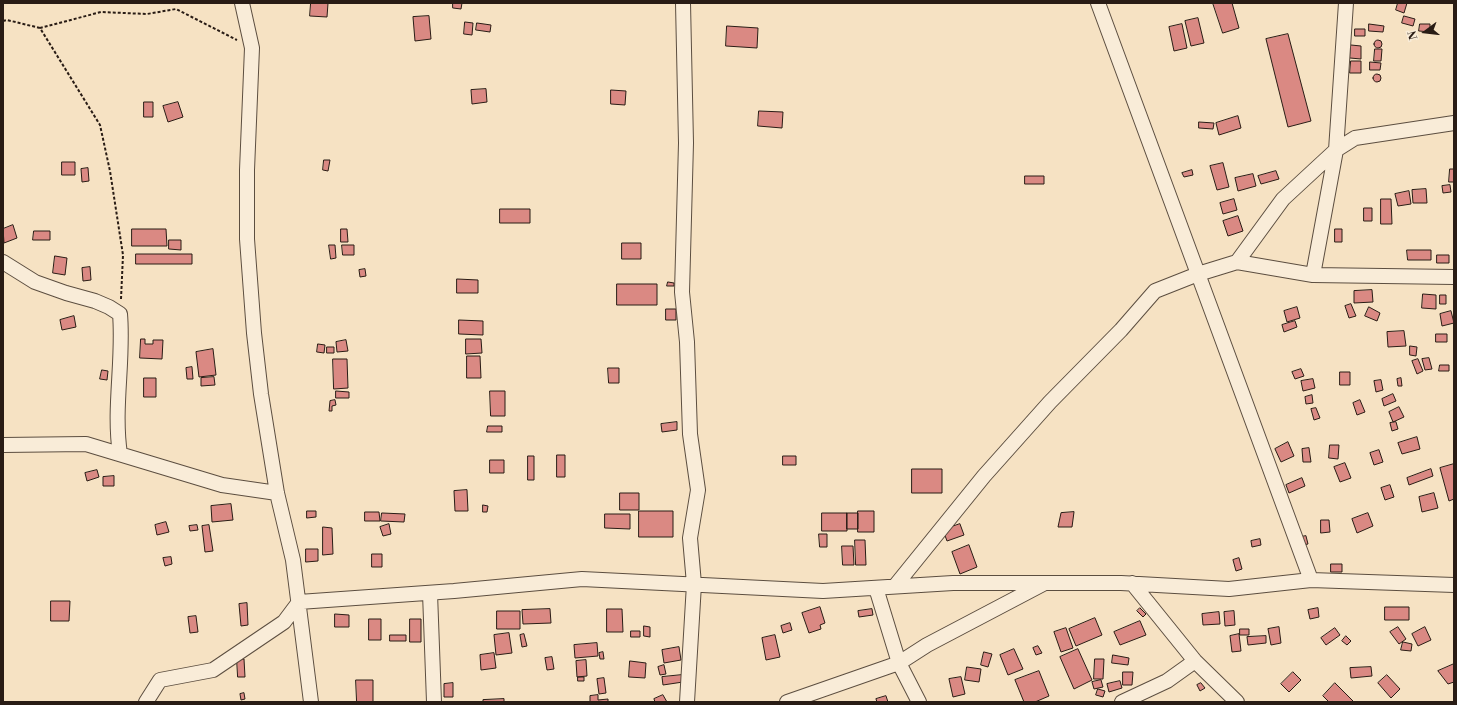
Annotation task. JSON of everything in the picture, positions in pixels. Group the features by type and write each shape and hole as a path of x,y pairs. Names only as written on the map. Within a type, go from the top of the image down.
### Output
{"street":[{"path":"242,3 252,48 246,170 247,239 254,333 258,371 277,493 292,560 311,702"},
{"path":"683,3 686,144 682,292 687,342 690,434 698,490 690,538 694,584 687,702"},
{"path":"1098,3 1311,580"},
{"path":"1313,275 1336,150 1346,3"},
{"path":"1237,262 1283,199 1336,150 1355,138 1454,123"},
{"path":"3,262 35,282 95,301 120,314 118,439 120,454"},
{"path":"894,586 989,470 1050,402 1121,330 1155,291 1198,274 1237,262 1313,275 1454,277"},
{"path":"3,445 86,444 222,485 277,493"},
{"path":"298,602 430,593 582,580 823,591 953,583 1132,583 1230,589 1311,580 1454,585"},
{"path":"787,702 899,662 927,645 1045,583"},
{"path":"1132,583 1195,662 1237,702"},
{"path":"876,588 899,662 919,702"},
{"path":"430,593 434,702"},
{"path":"146,702 160,680 213,670 284,622 298,602"},
{"path":"1122,702 1167,681 1195,662"}],"path":[{"path":"3,21 6,20 40,28 101,12 147,14 176,9 252,48"},
{"path":"40,28 100,125 110,171 123,255 120,314"}],"building":[{"path":"311,3 328,3 327,17 310,16"},
{"path":"453,3 462,3 461,9 453,8"},
{"path":"1213,3 1232,3 1239,28 1223,33"},
{"path":"1398,3 1407,3 1404,13 1396,10"},
{"path":"429,16 431,39 415,41 413,17"},
{"path":"1404,16 1415,19 1413,26 1402,23"},
{"path":"1198,18 1204,43 1191,46 1185,21"},
{"path":"465,22 473,23 472,35 464,34"},
{"path":"477,23 491,25 490,32 476,30"},
{"path":"1182,24 1187,48 1174,51 1169,27"},
{"path":"1369,24 1384,26 1383,32 1369,31"},
{"path":"1420,24 1430,24 1430,32 1419,31"},
{"path":"727,26 758,28 757,48 726,46"},
{"path":"1355,29 1365,29 1365,36 1355,36"},
{"path":"1288,34 1311,121 1288,127 1266,39"},
{"path":"1378,40 1381,41 1381,47 1378,48 1375,47 1374,44 1375,41"},
{"path":"1351,45 1361,46 1361,59 1350,58"},
{"path":"1375,49 1382,49 1381,61 1374,61"},
{"path":"1351,61 1361,61 1361,73 1350,73"},
{"path":"1370,62 1381,63 1380,70 1370,70"},
{"path":"1375,74 1379,74 1381,78 1379,82 1375,82 1373,80 1373,76"},
{"path":"486,89 487,102 472,104 471,90"},
{"path":"611,90 626,91 625,105 611,104"},
{"path":"144,102 153,102 153,117 144,117"},
{"path":"178,102 183,117 168,122 163,106"},
{"path":"759,111 783,112 782,128 758,126"},
{"path":"1238,116 1241,128 1219,135 1216,123"},
{"path":"1199,122 1214,123 1213,129 1199,128"},
{"path":"324,160 330,160 328,171 323,170"},
{"path":"62,162 75,162 75,175 62,175"},
{"path":"1223,163 1229,187 1217,190 1210,166"},
{"path":"88,168 89,181 82,182 81,169"},
{"path":"1450,169 1454,169 1454,182 1449,182"},
{"path":"1192,170 1193,175 1184,177 1182,173"},
{"path":"1276,171 1279,179 1261,184 1258,176"},
{"path":"1253,174 1256,186 1238,191 1235,178"},
{"path":"1025,176 1044,176 1044,184 1025,184"},
{"path":"1450,185 1451,192 1443,193 1442,186"},
{"path":"1426,189 1427,203 1413,203 1412,190"},
{"path":"1409,191 1411,204 1398,206 1395,194"},
{"path":"1234,199 1237,210 1223,214 1220,203"},
{"path":"1381,199 1391,199 1392,224 1381,224"},
{"path":"1364,208 1372,208 1372,221 1364,221"},
{"path":"500,209 530,209 530,223 500,223"},
{"path":"1238,216 1243,231 1228,236 1223,221"},
{"path":"13,225 17,238 4,243 3,229"},
{"path":"132,229 166,229 167,246 132,246"},
{"path":"341,229 347,229 348,242 341,242"},
{"path":"1335,229 1342,229 1342,242 1335,242"},
{"path":"34,231 50,231 50,240 33,240"},
{"path":"169,240 181,240 181,250 169,249"},
{"path":"622,243 641,243 641,259 622,259"},
{"path":"329,245 335,245 336,258 331,259"},
{"path":"342,245 354,245 354,255 343,255"},
{"path":"1407,250 1431,250 1431,260 1408,260"},
{"path":"136,254 192,254 192,264 136,264"},
{"path":"1437,255 1449,255 1449,263 1437,263"},
{"path":"55,256 67,258 65,275 53,273"},
{"path":"90,267 91,280 83,281 82,268"},
{"path":"365,269 366,276 360,277 359,270"},
{"path":"457,279 478,280 478,293 457,293"},
{"path":"668,282 674,283 674,286 667,286"},
{"path":"617,284 657,284 657,305 617,305"},
{"path":"1372,290 1373,302 1354,303 1354,291"},
{"path":"1423,294 1436,295 1436,309 1422,308"},
{"path":"1440,295 1446,295 1446,304 1440,304"},
{"path":"1351,304 1356,316 1349,318 1345,306"},
{"path":"1297,307 1300,318 1287,322 1284,311"},
{"path":"1369,307 1380,313 1377,321 1365,316"},
{"path":"666,309 676,309 676,320 666,320"},
{"path":"1451,311 1454,323 1442,326 1440,314"},
{"path":"74,316 76,327 62,330 60,320"},
{"path":"459,320 483,321 483,335 459,334"},
{"path":"1295,321 1297,327 1284,332 1282,325"},
{"path":"1404,331 1406,346 1388,347 1387,332"},
{"path":"1436,334 1447,334 1447,342 1436,342"},
{"path":"141,339 145,339 145,344 153,344 153,340 163,340 162,359 140,358"},
{"path":"466,339 481,339 482,353 466,354"},
{"path":"346,340 348,351 337,352 336,342"},
{"path":"318,344 325,345 324,353 317,352"},
{"path":"1410,346 1417,347 1416,356 1410,355"},
{"path":"327,347 334,347 334,353 327,353"},
{"path":"213,349 216,375 199,377 196,352"},
{"path":"467,356 480,356 481,378 467,378"},
{"path":"1429,358 1432,369 1425,370 1422,359"},
{"path":"333,359 347,359 348,388 334,389"},
{"path":"1418,359 1423,371 1417,374 1412,361"},
{"path":"1440,365 1449,365 1449,371 1439,371"},
{"path":"192,367 193,379 187,379 186,368"},
{"path":"608,368 619,368 619,383 609,383"},
{"path":"1301,369 1304,376 1295,379 1292,372"},
{"path":"102,370 108,371 107,380 100,379"},
{"path":"1340,372 1350,372 1350,385 1340,385"},
{"path":"214,377 215,385 201,386 201,378"},
{"path":"144,378 156,378 156,397 144,397"},
{"path":"1401,378 1402,386 1398,386 1397,379"},
{"path":"1313,379 1315,388 1303,391 1301,381"},
{"path":"1381,380 1383,390 1376,392 1374,381"},
{"path":"336,391 349,392 349,398 336,398"},
{"path":"490,391 505,391 505,416 491,416"},
{"path":"1393,394 1396,401 1384,406 1382,399"},
{"path":"1312,395 1313,403 1306,404 1305,397"},
{"path":"335,400 336,405 332,406 332,411 329,411 330,401"},
{"path":"1360,400 1365,412 1357,415 1353,403"},
{"path":"1399,407 1404,417 1393,422 1389,412"},
{"path":"1316,408 1320,418 1314,420 1311,409"},
{"path":"677,422 677,430 662,432 661,424"},
{"path":"1396,422 1398,429 1392,431 1390,423"},
{"path":"488,426 502,426 502,432 487,432"},
{"path":"1417,437 1420,449 1402,454 1398,443"},
{"path":"1288,442 1294,456 1281,462 1275,449"},
{"path":"1330,445 1339,445 1338,459 1329,458"},
{"path":"1309,448 1311,462 1303,462 1302,449"},
{"path":"1379,450 1383,462 1374,465 1370,453"},
{"path":"557,455 565,455 565,477 557,477"},
{"path":"528,456 534,456 534,480 528,480"},
{"path":"783,456 796,456 796,465 783,465"},
{"path":"490,460 504,460 504,473 490,473"},
{"path":"1345,463 1351,478 1340,482 1334,467"},
{"path":"1454,464 1454,499 1449,501 1440,468"},
{"path":"912,469 942,469 942,493 912,493"},
{"path":"1431,469 1433,476 1409,485 1407,478"},
{"path":"97,470 99,477 87,481 85,473"},
{"path":"114,476 114,486 103,486 103,477"},
{"path":"1302,478 1305,486 1289,493 1286,485"},
{"path":"1390,485 1394,497 1385,500 1381,488"},
{"path":"467,490 468,511 455,511 454,491"},
{"path":"620,493 639,493 639,510 620,510"},
{"path":"1434,493 1438,508 1422,512 1419,497"},
{"path":"231,504 233,520 212,522 211,506"},
{"path":"483,505 488,506 487,512 483,512"},
{"path":"307,511 316,511 316,517 307,518"},
{"path":"639,511 673,511 673,537 639,537"},
{"path":"858,511 874,511 874,532 858,532"},
{"path":"365,512 379,512 380,521 365,521"},
{"path":"1074,512 1072,527 1058,527 1061,513"},
{"path":"382,513 405,514 404,522 381,521"},
{"path":"822,513 847,513 847,531 822,531"},
{"path":"847,513 858,513 858,529 847,529"},
{"path":"1368,513 1373,526 1357,533 1352,519"},
{"path":"605,514 630,514 630,529 605,528"},
{"path":"1321,520 1329,520 1330,532 1321,533"},
{"path":"166,522 169,532 157,535 155,525"},
{"path":"389,524 391,534 383,536 380,527"},
{"path":"960,524 964,535 947,541 943,530"},
{"path":"197,525 198,530 190,531 189,526"},
{"path":"209,525 213,551 205,552 202,526"},
{"path":"323,527 332,528 333,554 323,555"},
{"path":"819,534 827,534 827,547 820,547"},
{"path":"1306,536 1308,544 1303,545 1301,537"},
{"path":"1260,539 1261,545 1252,547 1251,541"},
{"path":"855,540 865,540 866,565 856,565"},
{"path":"969,545 977,567 960,574 952,552"},
{"path":"842,546 853,546 854,565 843,565"},
{"path":"306,549 318,549 318,561 306,562"},
{"path":"372,554 382,554 382,567 372,567"},
{"path":"171,557 172,564 165,566 163,558"},
{"path":"1239,558 1242,569 1236,571 1233,560"},
{"path":"1331,564 1342,564 1342,572 1331,572"},
{"path":"51,601 70,601 69,621 51,621"},
{"path":"247,603 248,625 241,626 239,604"},
{"path":"820,607 825,623 820,625 821,629 809,633 802,613"},
{"path":"1385,607 1409,607 1409,620 1385,620"},
{"path":"1140,608 1146,614 1143,617 1137,611"},
{"path":"1318,608 1319,617 1310,619 1308,610"},
{"path":"550,609 551,623 523,624 522,610"},
{"path":"607,609 622,609 623,632 607,632"},
{"path":"872,609 873,615 859,617 858,611"},
{"path":"497,611 520,611 520,629 497,629"},
{"path":"1234,611 1235,625 1225,626 1224,612"},
{"path":"1219,612 1220,624 1203,625 1202,614"},
{"path":"335,614 349,615 349,627 335,627"},
{"path":"196,616 198,632 190,633 188,617"},
{"path":"1095,618 1102,635 1076,646 1069,629"},
{"path":"369,619 381,619 381,640 369,640"},
{"path":"410,619 421,619 421,642 410,642"},
{"path":"1140,621 1146,635 1120,645 1114,632"},
{"path":"790,623 792,630 783,633 781,626"},
{"path":"644,626 650,627 650,637 644,636"},
{"path":"1279,627 1281,643 1271,645 1268,629"},
{"path":"1398,627 1406,639 1399,644 1390,632"},
{"path":"1425,627 1431,640 1418,646 1412,634"},
{"path":"1066,628 1073,648 1061,652 1054,632"},
{"path":"1335,628 1340,635 1326,645 1321,638"},
{"path":"1240,629 1249,629 1249,635 1240,635"},
{"path":"631,631 640,631 640,637 631,637"},
{"path":"509,633 512,653 496,655 494,635"},
{"path":"524,634 527,646 522,647 520,635"},
{"path":"1239,634 1241,651 1232,652 1230,636"},
{"path":"390,635 406,635 406,641 390,641"},
{"path":"775,635 780,657 766,660 762,638"},
{"path":"1266,636 1266,643 1248,645 1247,637"},
{"path":"1346,636 1351,641 1347,645 1342,641"},
{"path":"1403,642 1412,644 1411,651 1401,650"},
{"path":"597,643 598,656 575,658 574,645"},
{"path":"1038,646 1042,653 1036,655 1033,648"},
{"path":"679,647 681,660 664,663 662,650"},
{"path":"1014,649 1023,669 1008,675 1000,655"},
{"path":"1078,649 1092,680 1074,689 1060,657"},
{"path":"603,652 604,659 600,659 599,653"},
{"path":"984,652 992,654 988,667 981,665"},
{"path":"494,653 496,668 481,670 480,655"},
{"path":"1113,655 1129,658 1128,665 1112,663"},
{"path":"552,657 554,669 547,670 545,658"},
{"path":"237,659 244,659 245,677 238,677"},
{"path":"1095,659 1104,659 1103,679 1094,679"},
{"path":"586,660 587,676 577,677 576,661"},
{"path":"630,661 646,663 645,678 629,677"},
{"path":"1454,664 1454,682 1448,684 1438,671"},
{"path":"664,665 666,674 660,675 658,667"},
{"path":"967,667 981,669 979,682 965,680"},
{"path":"1371,667 1372,676 1351,678 1350,668"},
{"path":"1039,671 1049,696 1035,702 1024,702 1015,680"},
{"path":"1123,672 1133,672 1132,685 1123,685"},
{"path":"1293,672 1301,680 1289,692 1281,684"},
{"path":"682,675 683,682 663,685 662,677"},
{"path":"1387,675 1400,689 1391,698 1378,683"},
{"path":"578,677 584,677 584,681 578,681"},
{"path":"961,677 965,694 953,697 949,679"},
{"path":"604,678 606,693 599,694 597,679"},
{"path":"356,680 373,680 373,702 357,702"},
{"path":"1101,680 1103,687 1094,689 1092,682"},
{"path":"1120,681 1122,688 1109,692 1107,684"},
{"path":"453,683 453,697 444,697 444,684"},
{"path":"1201,683 1205,688 1200,691 1197,685"},
{"path":"1335,683 1354,702 1329,702 1323,696"},
{"path":"1098,689 1105,691 1103,697 1096,695"},
{"path":"244,693 245,699 241,700 240,694"},
{"path":"598,695 598,700 608,699 608,702 590,702 590,696"},
{"path":"663,695 667,702 655,702 654,699"},
{"path":"886,696 888,702 877,702 876,699"},
{"path":"504,699 504,702 483,702 483,700"}]}
